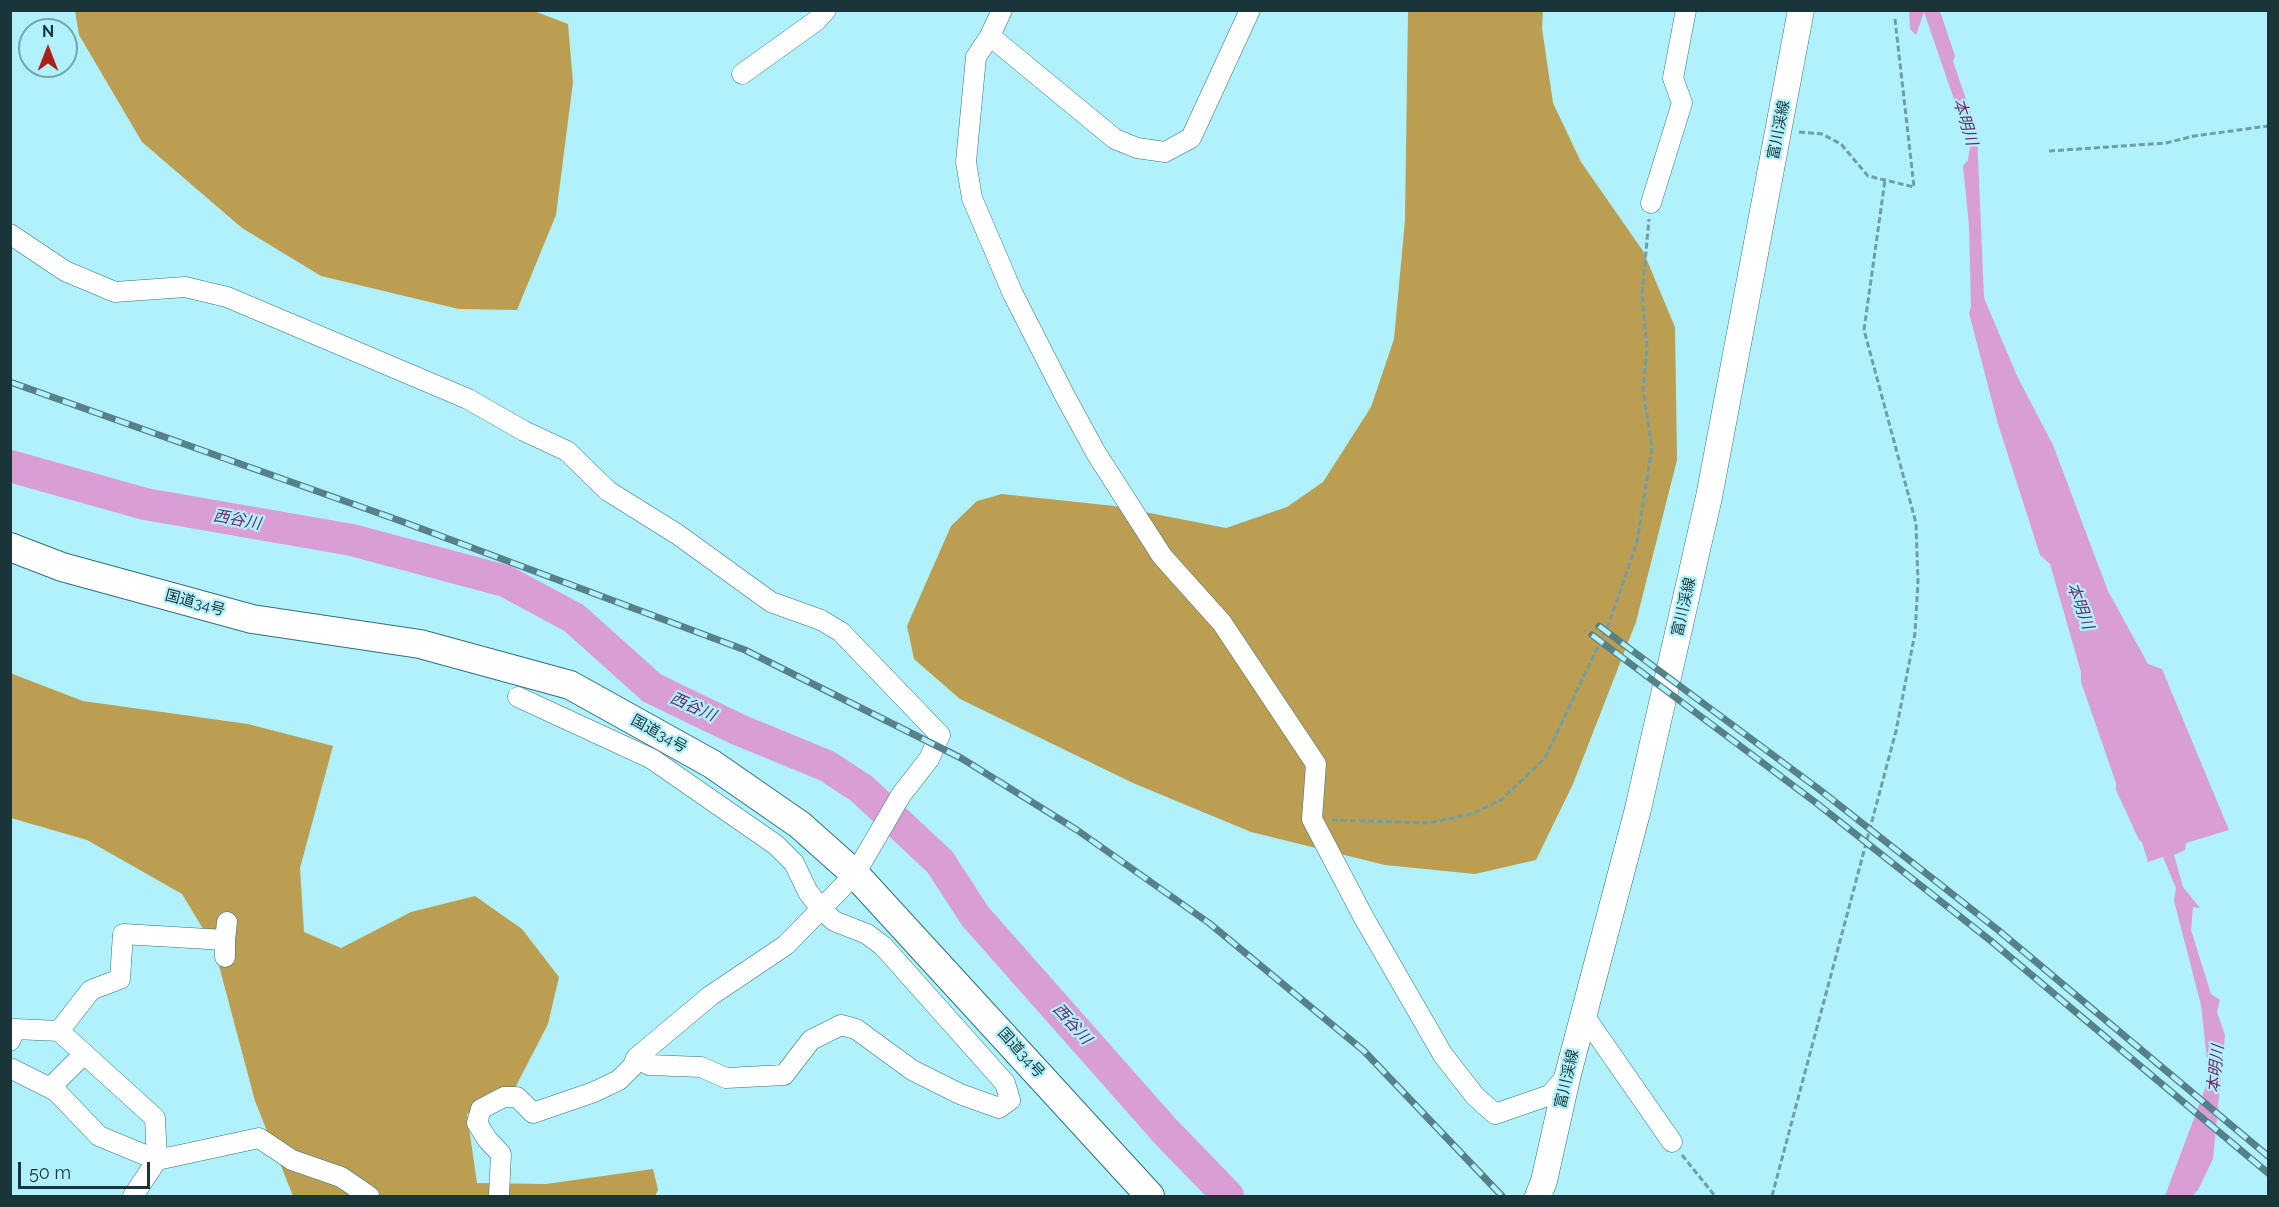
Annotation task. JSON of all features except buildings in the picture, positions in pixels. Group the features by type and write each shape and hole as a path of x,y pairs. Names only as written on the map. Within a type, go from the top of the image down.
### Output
{"highway":[{"name":"国道34号","path":"10,547 62,567 252,619 420,644 570,685 712,764 800,825 855,874 1150,1197"}],"main road":[{"name":"富川渓線","path":"1538,1197 1544,1181 1583,1014 1638,809 1707,509 1801,10"}],"street":[{"path":"742,74 816,21 826,10"},
{"path":"1002,10 990,36 976,57 966,162 972,198 1013,294 1096,453 1162,555 1222,623 1316,764 1312,819 1364,918 1443,1055 1475,1096 1495,1113 1550,1095 1568,1074"},
{"path":"990,36 1115,139 1137,148 1165,152 1191,138 1250,10"},
{"path":"1651,203 1682,104 1673,78 1686,10"},
{"path":"10,234 65,271 115,292 185,287 227,297 468,399 524,432 567,451 608,491 677,534 771,602 821,620 841,632 940,735 920,772 901,795 855,874 786,945 710,996 636,1058 619,1080 533,1113 517,1097 504,1097 481,1109 477,1123 487,1139 501,1154 499,1197"},
{"path":"518,697 652,759 776,845 794,863 808,892 822,910 834,921 867,934 883,946 1005,1083 1010,1100 999,1108 960,1094 912,1070 856,1029 841,1025 811,1040 784,1075 726,1078 701,1066 649,1065 636,1058"},
{"path":"59,1031 91,990 120,979 123,934 226,940"},
{"path":"1583,1014 1672,1142"},
{"path":"10,1041 15,1029 59,1031 155,1118 157,1160 133,1197"},
{"path":"50,1088 84,1054"},
{"path":"10,1068 56,1091 99,1136 157,1160 259,1138 292,1161 341,1177 369,1197"}],"path":[{"path":"1779,129 1822,134 1841,144 1868,176 1914,187 1895,18"},
{"path":"2049,151 2166,142 2268,126"},
{"path":"1772,1197 1896,731 1915,633 1918,582 1916,523 1864,330 1884,180"},
{"path":"1312,819 1429,823 1472,814 1501,800 1545,758 1609,623 1637,542 1652,447 1643,390 1647,347 1642,295 1651,203"},
{"path":"1672,1142 1715,1197"}],"shaded area":[{"path":"75,11 534,11 568,24 573,82 556,215 517,310 459,309 321,276 242,228 142,142 79,35 78,18"},
{"path":"1408,11 1543,11 1542,28 1553,103 1581,162 1643,251 1675,327 1677,460 1636,622 1573,784 1536,860 1475,874 1385,865 1251,832 1133,783 960,699 914,659 907,626 951,526 977,501 1002,494 1114,506 1226,528 1287,507 1323,482 1371,407 1394,339 1405,220"},
{"path":"10,673 83,701 248,724 333,746 300,868 304,932 341,948 411,912 475,896 522,929 559,977 548,1024 515,1088 467,1114 477,1183 546,1184 653,1169 658,1190 655,1196 293,1196 255,1101 214,947 182,894 87,840 11,818"}],"water":[{"name":"本明川","path":"1909,11 1940,11 1955,56 1953,61 1977,132 1984,298 2018,378 2053,445 2108,591 2148,664 2162,669 2229,830 2186,843 2185,850 2174,855 2183,887 2200,908 2193,907 2191,930 2211,994 2220,1000 2217,1012 2225,1035 2213,1159 2198,1190 2192,1196 2165,1196 2209,1078 2201,1005 2174,901 2176,888 2163,857 2148,862 2142,842 2116,790 2116,783 2081,682 2081,672 2050,564 2040,555 1998,424 1969,313 1971,307 1969,225 1963,166 1968,160 1970,146 1924,12 1916,35 1910,29"}],"waterway":[{"name":"西谷川","path":"10,466 145,504 352,540 505,581 574,618 652,688 737,729 827,766 862,789 940,862 975,916 1166,1132 1228,1196"}],"railway":[{"path":"10,382 398,520 745,650 961,758 1077,830 1209,923 1364,1051 1502,1196"},
{"path":"1599,626 1820,790 1998,930 2268,1156"},
{"path":"1592,635 1815,802 1991,941 2268,1173"}]}
